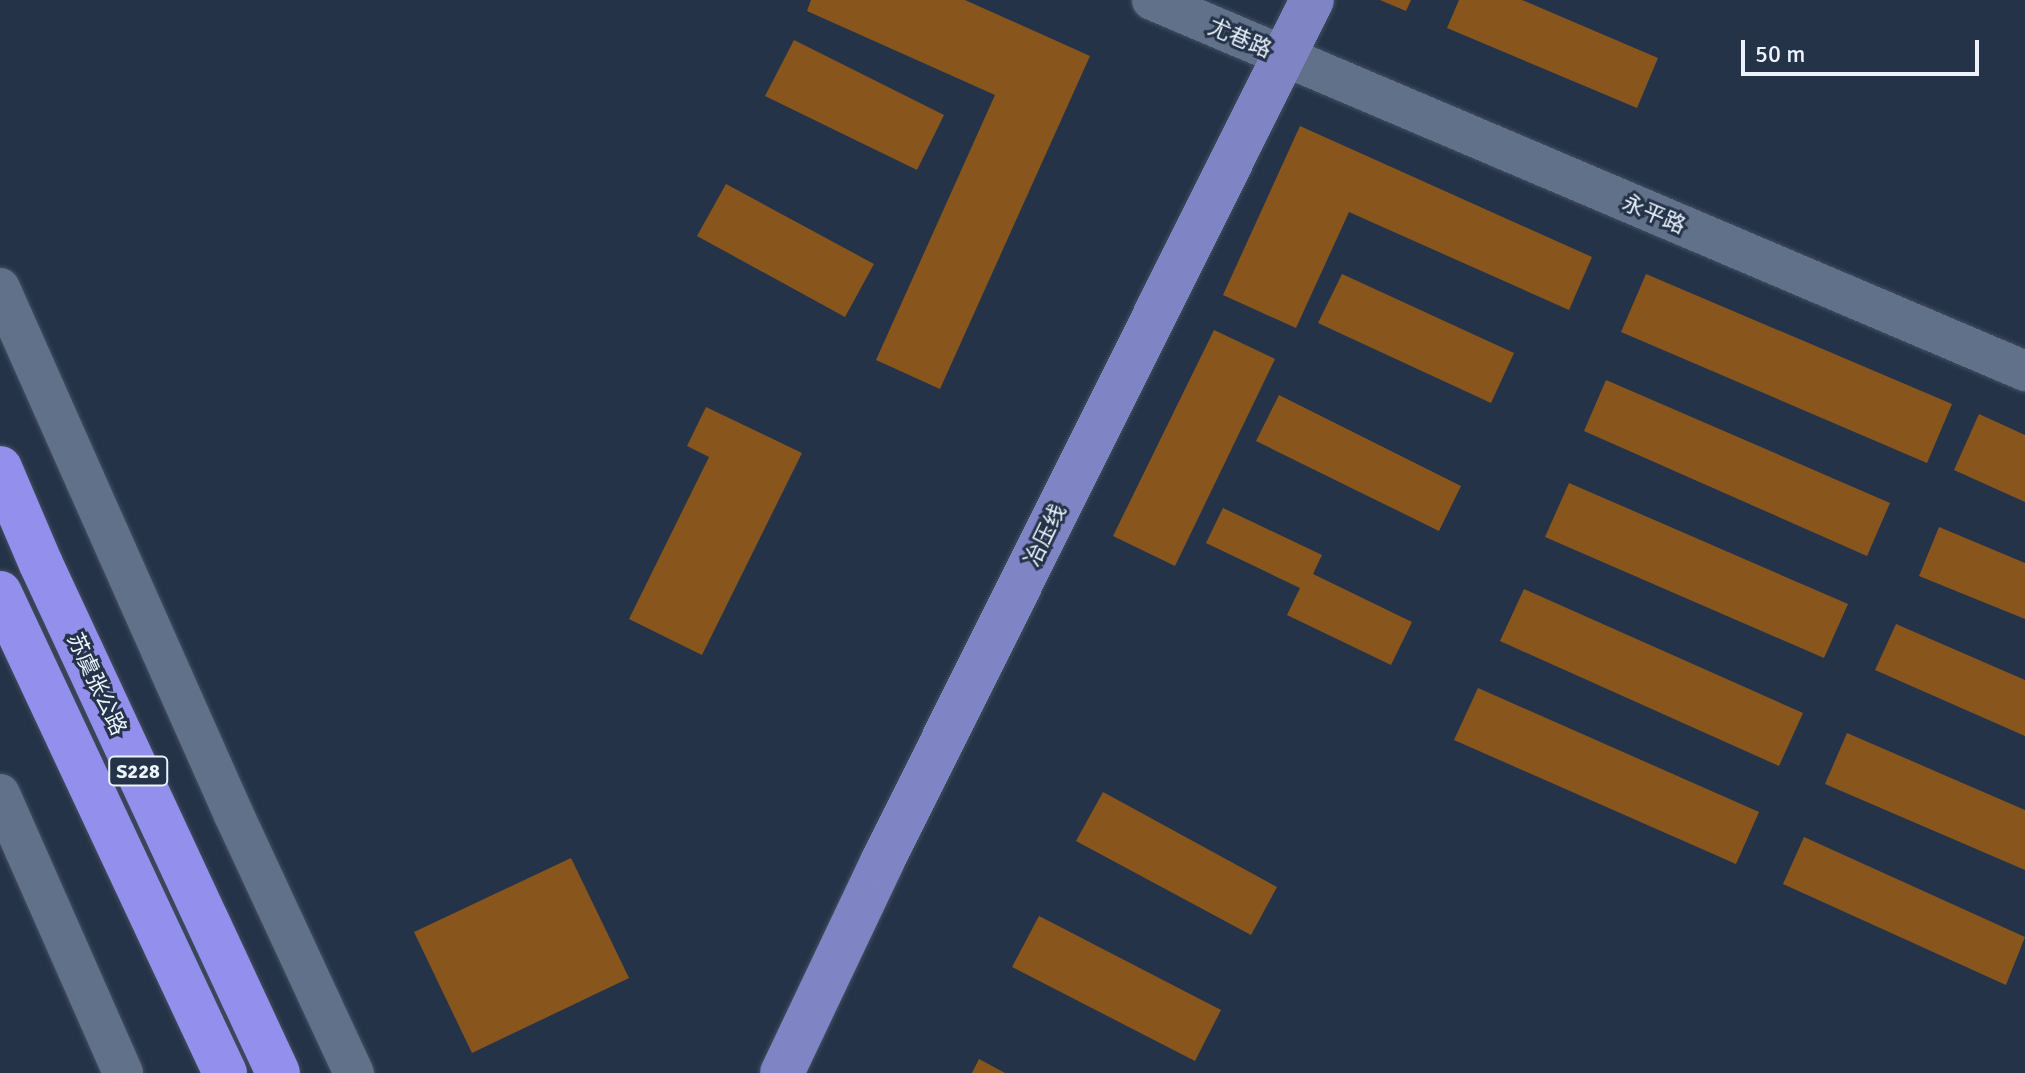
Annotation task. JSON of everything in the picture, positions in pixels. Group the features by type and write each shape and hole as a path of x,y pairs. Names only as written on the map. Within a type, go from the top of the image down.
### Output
{"highway":[{"name":"苏虞张公路","path":"0,468 278,1073"},
{"name":"S228","path":"0,593 225,1073"}],"main road":[{"name":"冶压线","path":"782,1073 882,862 1312,0"}],"street":[{"name":"尤巷路","path":"1152,0 1283,57"},
{"name":"永平路","path":"1283,57 2025,371"},
{"path":"0,288 234,815 354,1073"},
{"path":"0,794 123,1073"}],"building":[{"path":"811,0 965,0 1090,56 940,389 876,360 995,95 807,11"},
{"path":"1380,0 1411,0 1406,11"},
{"path":"1459,0 1522,0 1658,58 1637,108 1447,28"},
{"path":"794,40 944,115 917,170 765,96"},
{"path":"1300,126 1592,257 1569,310 1349,212 1296,328 1223,295"},
{"path":"726,184 874,264 845,317 697,236"},
{"path":"1342,274 1514,353 1491,403 1318,323"},
{"path":"1646,274 1952,404 1927,463 1621,332"},
{"path":"1214,330 1275,359 1175,566 1113,536"},
{"path":"1606,380 1890,503 1867,556 1584,431"},
{"path":"1279,395 1461,486 1439,531 1256,441"},
{"path":"706,407 802,453 702,655 629,619 709,457 687,446"},
{"path":"1979,414 2025,435 2025,502 1954,470"},
{"path":"1569,483 1848,604 1824,658 1545,537"},
{"path":"1223,508 1322,555 1313,574 1412,622 1391,665 1287,615 1300,588 1206,543"},
{"path":"1939,527 2025,563 2025,619 1919,576"},
{"path":"1524,589 1803,713 1779,766 1500,641"},
{"path":"1896,624 2025,680 2025,736 1875,670"},
{"path":"1478,688 1759,812 1736,864 1454,740"},
{"path":"1847,733 2025,810 2025,870 1825,784"},
{"path":"1103,792 1277,887 1251,935 1076,841"},
{"path":"1804,837 2025,937 2006,985 1783,884"},
{"path":"571,858 629,978 472,1053 414,932"},
{"path":"1039,916 1221,1010 1195,1061 1012,967"},
{"path":"979,1059 1005,1073 972,1073"}]}
